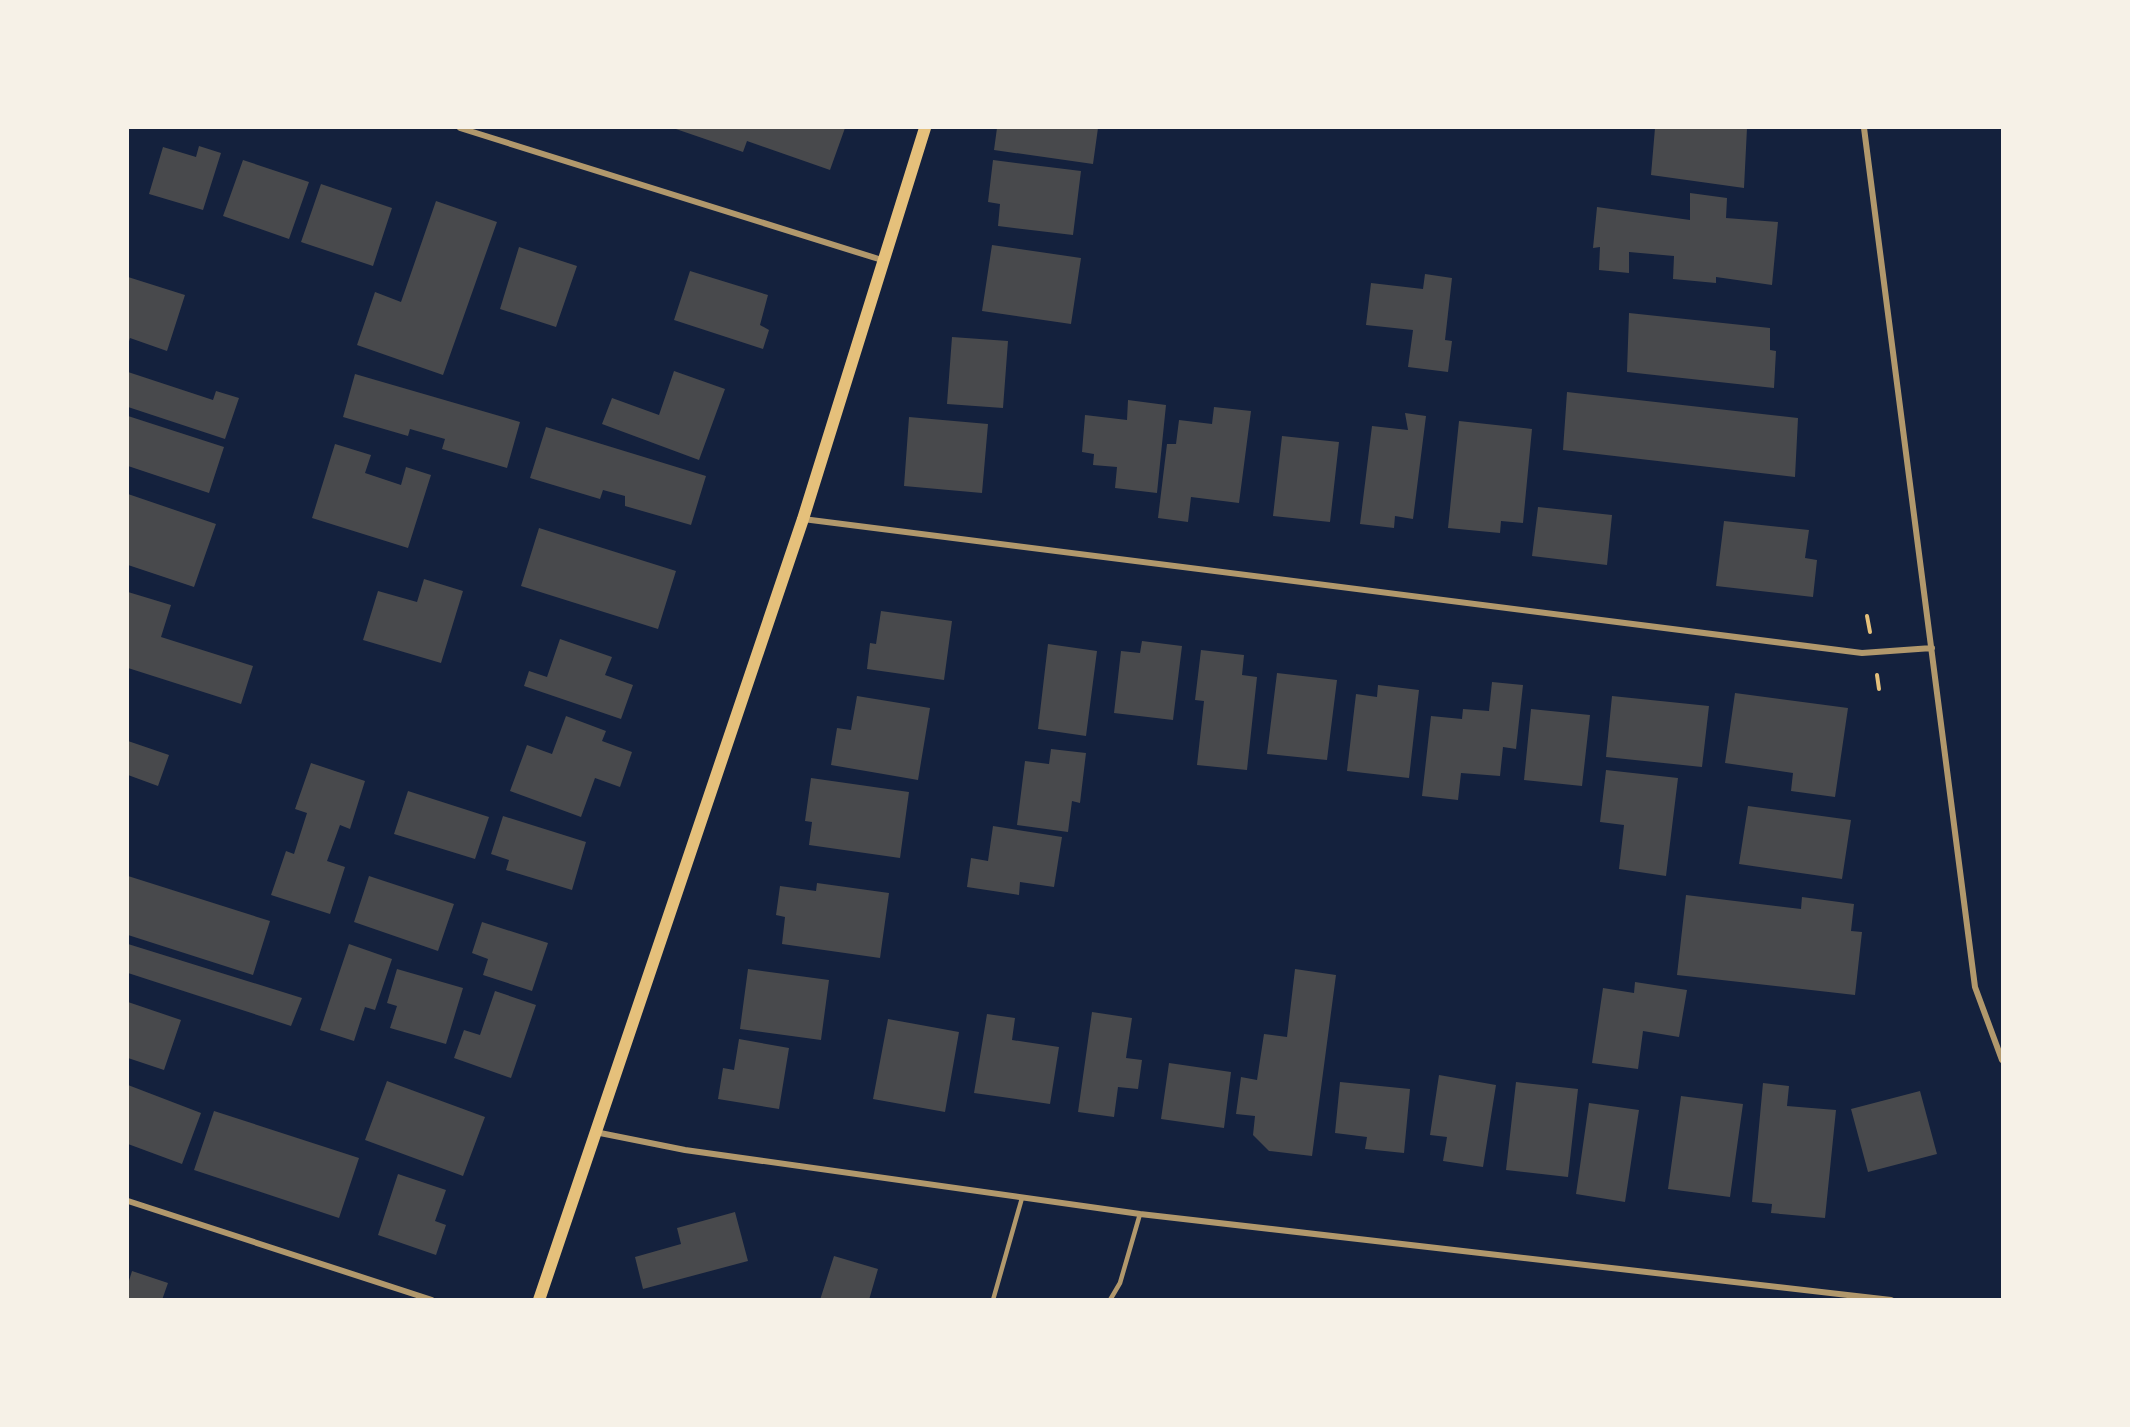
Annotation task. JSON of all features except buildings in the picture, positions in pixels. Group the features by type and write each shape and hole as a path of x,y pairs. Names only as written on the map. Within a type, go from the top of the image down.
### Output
{"main road":[{"path":"539,1299 803,519 925,128"}],"street":[{"path":"460,128 885,261"},
{"path":"1864,128 1975,987 2002,1060"},
{"path":"803,519 1862,652 1932,648"},
{"path":"594,1132 685,1150 1140,1214 1891,1299"},
{"path":"128,1201 432,1299"}],"lane":[{"path":"993,1299 1022,1198"},
{"path":"1110,1299 1120,1283 1140,1214"}]}
